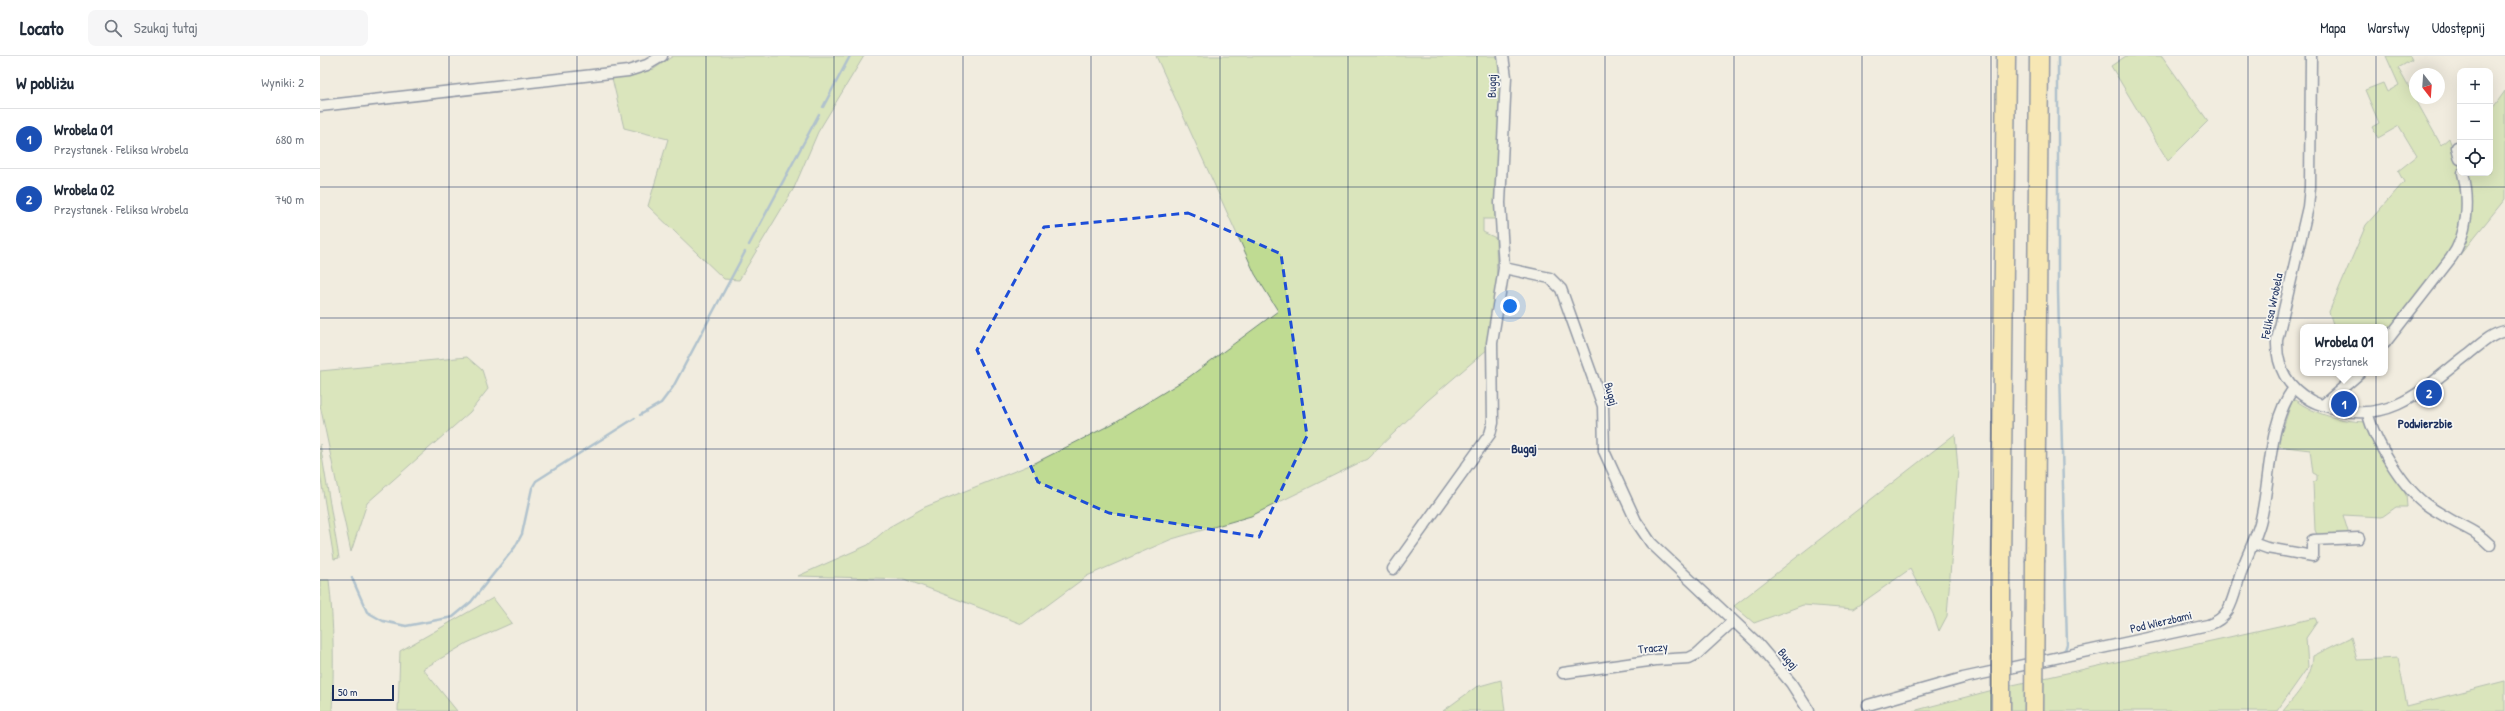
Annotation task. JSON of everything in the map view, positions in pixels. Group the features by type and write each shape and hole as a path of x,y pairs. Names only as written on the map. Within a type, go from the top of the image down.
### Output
{"highway":[{"path":"2001,711 2006,56"},
{"path":"2034,711 2039,56"}],"street":[{"path":"320,106 628,71 647,65 662,56"},
{"name":"Bugaj","path":"1503,56 1506,77 1500,203 1504,268 1550,278 1561,289 1603,406 1604,451 1636,522 1651,543 1732,622 1753,639 1778,668 1809,711"},
{"name":"Feliksa Wrobela","path":"2311,56 2310,187 2308,207 2277,340 2281,368 2294,388 2307,399 2352,413 2368,414 2383,411 2403,403 2488,339 2505,331"},
{"path":"2388,339 2451,258 2460,243 2467,208 2467,185 2465,176"},
{"path":"1393,569 1490,434 1493,422 1492,343 1504,268"},
{"path":"2323,405 2357,376"},
{"name":"Pod Wierzbami","path":"1868,705 1963,678 2215,623 2226,615 2231,606 2260,523 2274,440 2285,402 2294,388"},
{"path":"2368,414 2373,432 2408,486 2422,502 2448,518 2476,532 2490,545"},
{"path":"2253,543 2267,548 2313,556 2313,540 2359,538"},
{"name":"Traczy","path":"1563,673 1656,660 1689,658 1697,654 1732,622"}],"highlighted area":[{"path":"1188,213 1281,254 1307,436 1259,537 1109,513 1038,482 977,350 1044,227"}],"green space":[{"path":"673,56 864,56 818,132 794,188 739,280 724,279 648,206 668,139 624,128 612,78 654,69"},
{"path":"1156,56 1500,56 1503,67 1496,219 1483,219 1483,232 1496,238 1497,290 1489,348 1427,401 1367,459 1251,516 1172,539 1087,576 1022,624 904,579 798,576 868,545 889,527 925,507 1035,463 1112,424 1189,377 1278,311 1255,274"},
{"path":"2126,56 2162,56 2208,121 2168,161 2111,66"},
{"path":"2386,56 2410,56 2412,60 2398,68 2409,88 2409,104 2418,104 2441,145 2449,138 2457,161 2457,176 2461,176 2463,225 2451,253 2388,335 2388,324 2333,324 2329,312 2366,225 2404,182 2398,171 2417,156 2399,126 2378,138 2372,127 2379,123 2365,90 2383,83 2387,92 2399,85"},
{"path":"2505,91 2505,199 2459,256 2468,224 2467,176 2493,176 2493,108"},
{"path":"467,357 482,370 488,389 470,412 367,503 351,552 320,405 320,371"},
{"path":"2295,400 2311,410 2338,419 2366,422 2406,495 2407,507 2396,507 2382,517 2343,515 2349,535 2318,537 2315,530 2313,483 2317,480 2317,475 2313,473 2310,450 2277,446 2292,401"},
{"path":"1955,434 1958,469 1947,616 1939,631 1933,614 1910,569 1853,609 1803,605 1754,623 1734,606"},
{"path":"320,444 339,558 334,559 320,473"},
{"path":"320,580 329,580 331,597 333,646 332,711 320,711"},
{"path":"493,598 512,623 467,643 423,669 457,711 398,711 400,651"},
{"path":"2315,618 2317,622 2306,638 2308,667 2277,711 1913,711 2008,686"},
{"path":"2351,637 2357,660 2398,658 2407,706 2505,681 2505,711 2283,711 2307,679 2313,656"},
{"path":"1501,680 1505,711 1443,711 1476,687"}],"waterway":[{"path":"823,107 850,56"},
{"path":"2058,56 2058,291 2067,644 2065,650 2060,652"},
{"path":"749,245 819,114"},
{"path":"640,415 661,403 673,387 745,252"},
{"path":"352,578 367,612 383,621 406,626 453,617 471,602 515,547 522,534 532,488 536,481 635,418"}],"place":[{"name":"Wrobela 02","path":"2429,393"},
{"name":"Wrobela 01","path":"2344,404"}],"district":[{"name":"Podwierzbie","path":"2425,423"},
{"name":"Bugaj","path":"1524,448"}]}
